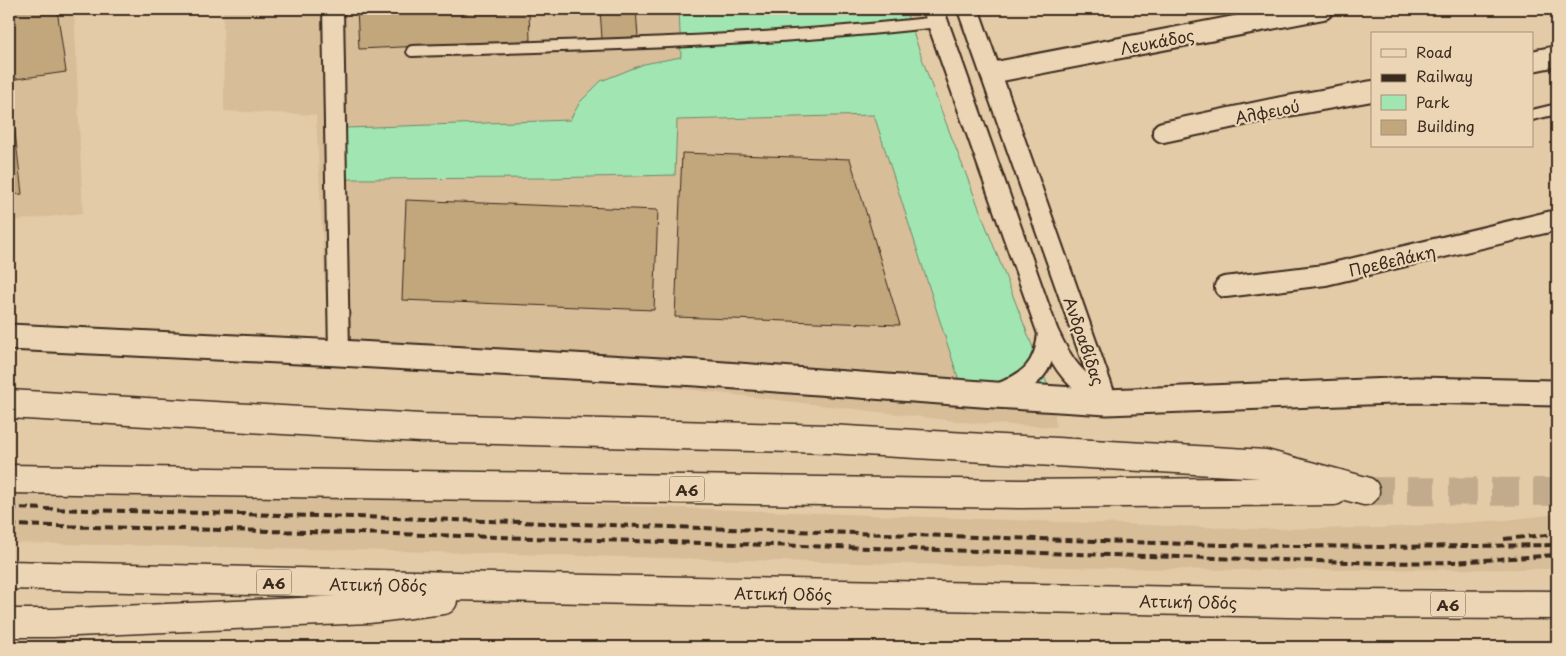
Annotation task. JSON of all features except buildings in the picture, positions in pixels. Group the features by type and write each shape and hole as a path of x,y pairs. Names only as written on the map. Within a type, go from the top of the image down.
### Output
{"highway":[{"name":"Α6","path":"9,404 421,428 838,440 1266,464 1365,491 1020,494 9,479"},
{"name":"Αττική Οδός","path":"9,575 1338,604 1557,604"},
{"path":"9,623 368,609 539,588"}],"street":[{"path":"333,9 339,353"},
{"name":"Ανδραβίδας","path":"968,9 1107,402"},
{"name":"Λευκάδος","path":"991,73 1323,9"},
{"name":"Ανδραβίδας","path":"935,15 1057,354 1071,373 1087,388 1107,402"},
{"path":"1534,61 1557,56"},
{"name":"Αλφειού","path":"1163,132 1282,107 1371,91"},
{"name":"Πρεβελάκη","path":"1225,287 1325,276 1557,220"},
{"path":"995,395 1014,388 1030,377 1042,362 1047,348 1048,333"},
{"path":"9,337 697,373 1107,402 1417,390 1557,393"}],"lane":[{"path":"412,50 673,42 829,33 935,15"},
{"path":"1534,115 1557,110"}],"shaded area":[{"path":"9,9 74,9 83,213 9,221"},
{"path":"223,9 679,9 681,57 644,64 580,102 570,120 677,120 874,115 964,395 1054,402 1056,427 973,423 328,347 316,115 224,111"},
{"path":"9,491 516,502 1257,529 1380,528 1506,520 1557,514 1557,569 1226,570 9,543"}],"green space":[{"path":"679,9 905,9 931,84 1054,402 964,396 874,115 677,120 675,175 346,179 346,128 570,120 580,102 601,81 644,64 681,57"}],"tunnel":[{"path":"1365,491 1557,492"}],"railway":[{"path":"9,508 395,518 1221,545 1384,547 1557,545"},
{"path":"9,525 395,534 1384,563 1454,562 1557,555"},
{"path":"1504,539 1557,534"}]}
